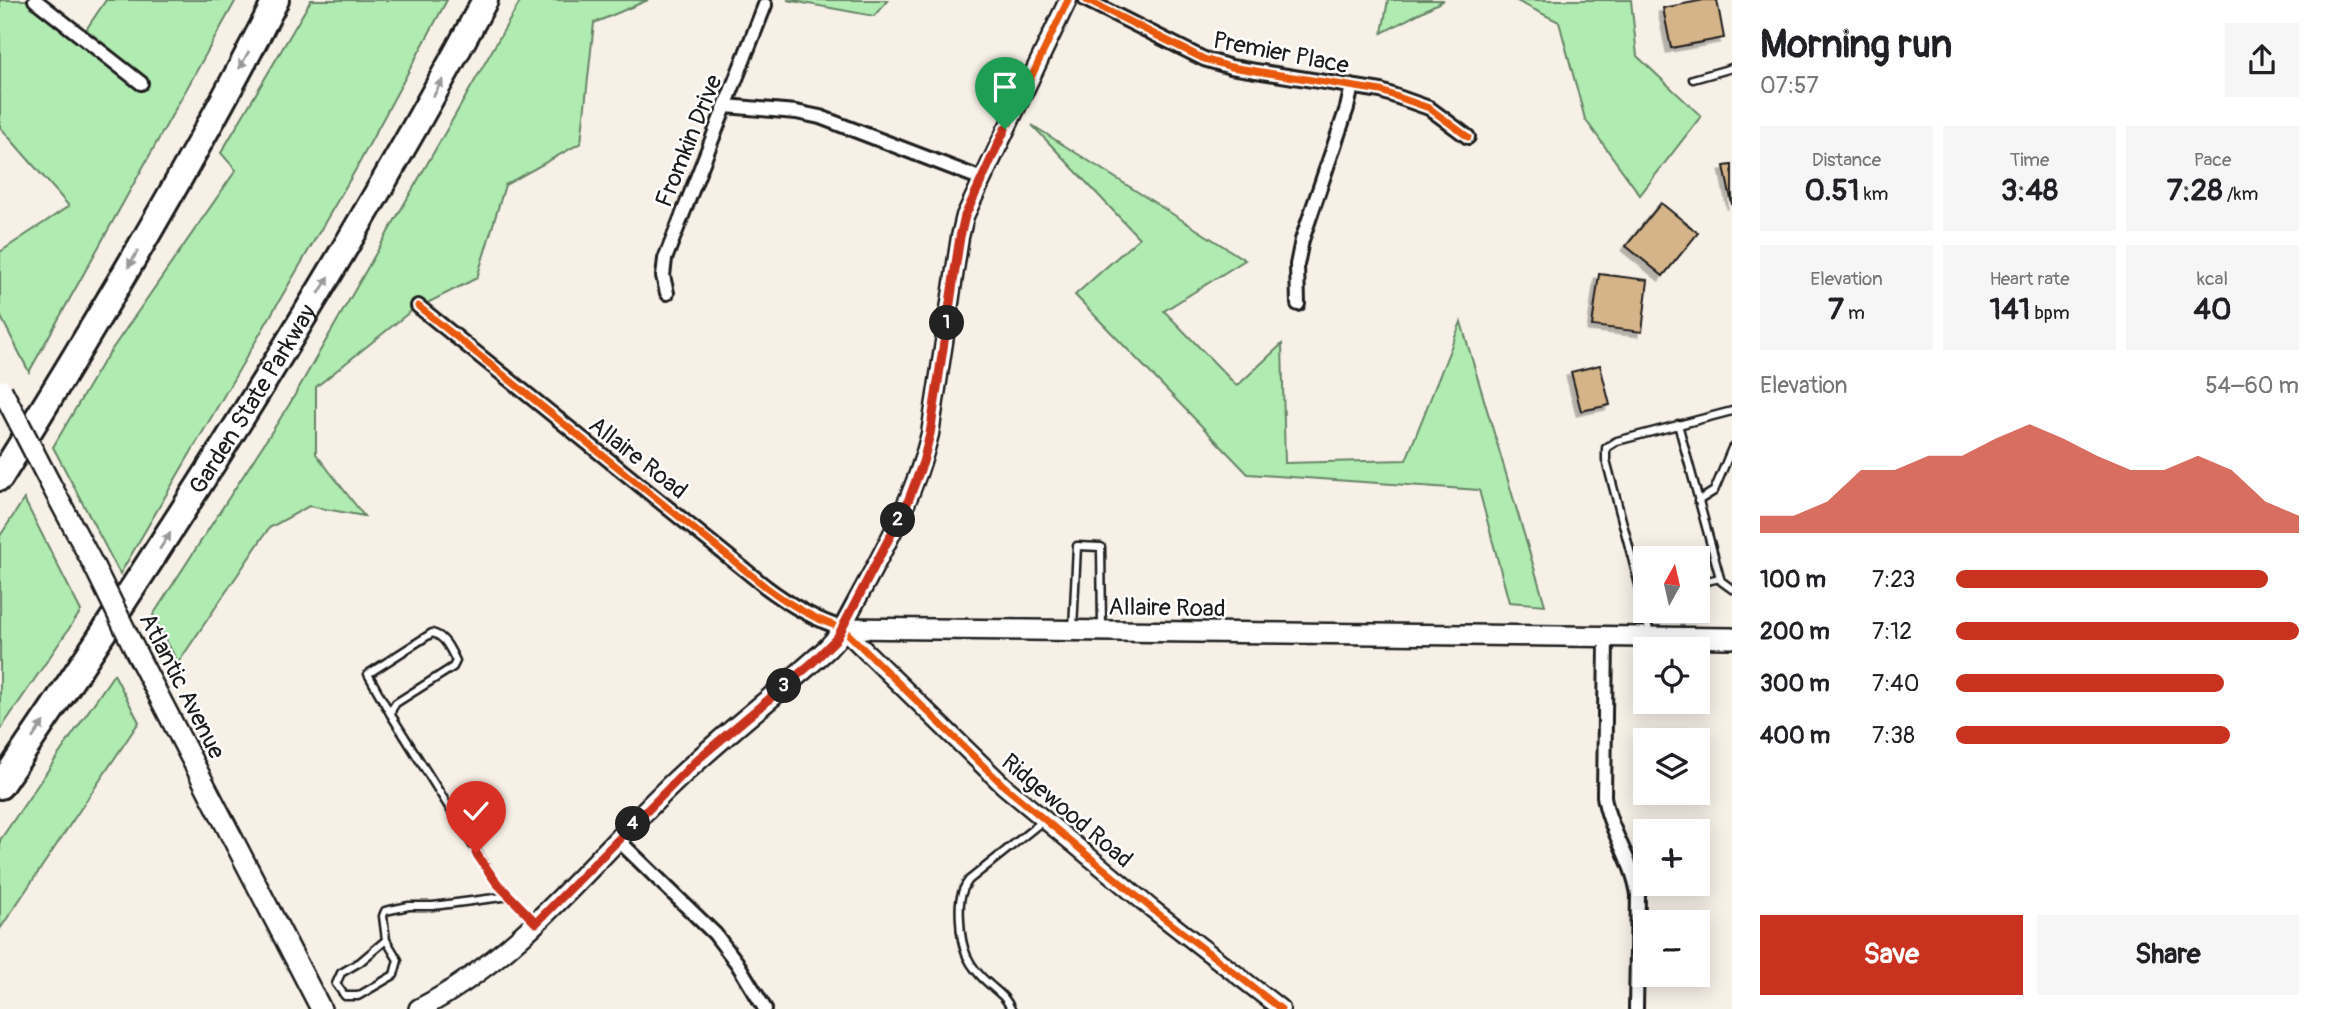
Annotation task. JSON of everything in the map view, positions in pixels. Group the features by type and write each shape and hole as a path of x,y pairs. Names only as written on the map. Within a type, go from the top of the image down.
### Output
{"highway":[{"path":"0,478 78,354 162,210 276,0"},
{"name":"Garden State Parkway","path":"0,786 152,561 265,383 374,201 485,0"}],"main road":[{"name":"Atlantic Avenue","path":"1,388 321,1009"},
{"name":"Allaire Road","path":"842,628 1633,637"},
{"path":"419,1009 473,975 536,923 698,759 827,649 842,628"},
{"name":"Allaire Road","path":"1710,638 1732,638"}],"street":[{"path":"35,0 141,83"},
{"path":"842,628 907,504 923,462 930,434 965,216 1068,0"},
{"name":"Premier Place","path":"1086,0 1204,59 1231,67 1381,91 1429,108 1468,137"},
{"name":"Fromkin Drive","path":"667,293 663,276 665,259 765,5"},
{"path":"1298,304 1297,265 1302,240 1352,86"},
{"path":"726,106 796,112 820,117 982,179"},
{"name":"Allaire Road","path":"418,306 766,587 802,612 821,622 842,628"},
{"name":"Ridgewood Road","path":"842,628 1004,786 1151,908 1281,1009"},
{"path":"1606,637 1604,796 1609,821 1630,863 1637,887 1636,1009"},
{"path":"618,840 715,934 737,963 765,1009"}],"lane":[{"path":"1693,79 1732,68"},
{"path":"1633,560 1606,460 1606,448 1616,441 1732,411"},
{"path":"1678,424 1720,578 1732,589"},
{"path":"1698,501 1714,491 1732,448"},
{"path":"1073,631 1077,546 1101,547 1102,631"},
{"path":"1710,580 1720,578"},
{"path":"1648,623 1650,637"},
{"path":"391,715 396,703 453,667 456,661 439,635 432,633 368,674 391,715 469,843 496,882 536,923"},
{"path":"1011,1009 1006,998 972,966 962,948 959,908 961,890 969,880 1045,819"},
{"path":"386,940 337,978 336,984 345,996 358,996 394,975 398,960 386,940 383,916 385,911 408,906 433,906 510,896"}],"green space":[{"path":"0,0 35,0 81,37 106,0 236,0 29,372 0,315 0,252 69,206 0,127"},
{"path":"311,0 447,0 356,169 120,574 53,447 101,365 236,170 221,153"},
{"path":"521,0 648,0 594,23 581,143 505,185 477,278 411,311 316,387 316,454 364,516 309,506 269,528 178,663 153,615 289,405"},
{"path":"787,0 888,0 874,16"},
{"path":"1388,0 1444,0 1382,33"},
{"path":"1515,0 1631,0 1637,56 1701,116 1640,195 1585,119 1559,22"},
{"path":"1032,125 1245,260 1164,311 1237,386 1282,344 1285,463 1406,460 1461,322 1545,605 1509,602 1479,490 1248,474 1075,295 1139,238"},
{"path":"24,499 81,611 0,730 0,536"},
{"path":"114,674 139,722 0,929 0,840"}],"building":[{"path":"1717,0 1724,38 1671,48 1663,8"},
{"path":"1732,165 1732,205 1724,166"},
{"path":"1661,203 1698,233 1663,276 1626,246"},
{"path":"1599,274 1648,280 1642,332 1592,326"},
{"path":"1600,365 1610,405 1581,411 1571,372"}],"cycle path":[{"path":"842,628 892,534 923,460 930,434 965,216 1068,0"},
{"path":"1086,0 1204,59 1231,67 1381,91 1429,108 1468,137"},
{"path":"418,306 766,587 802,611 842,628 1004,786 1151,908 1281,1009"}],"route":[{"path":"476,853 496,882 536,923 698,759 812,663 837,638 907,504 923,462 930,434 965,216 1005,129"}]}
